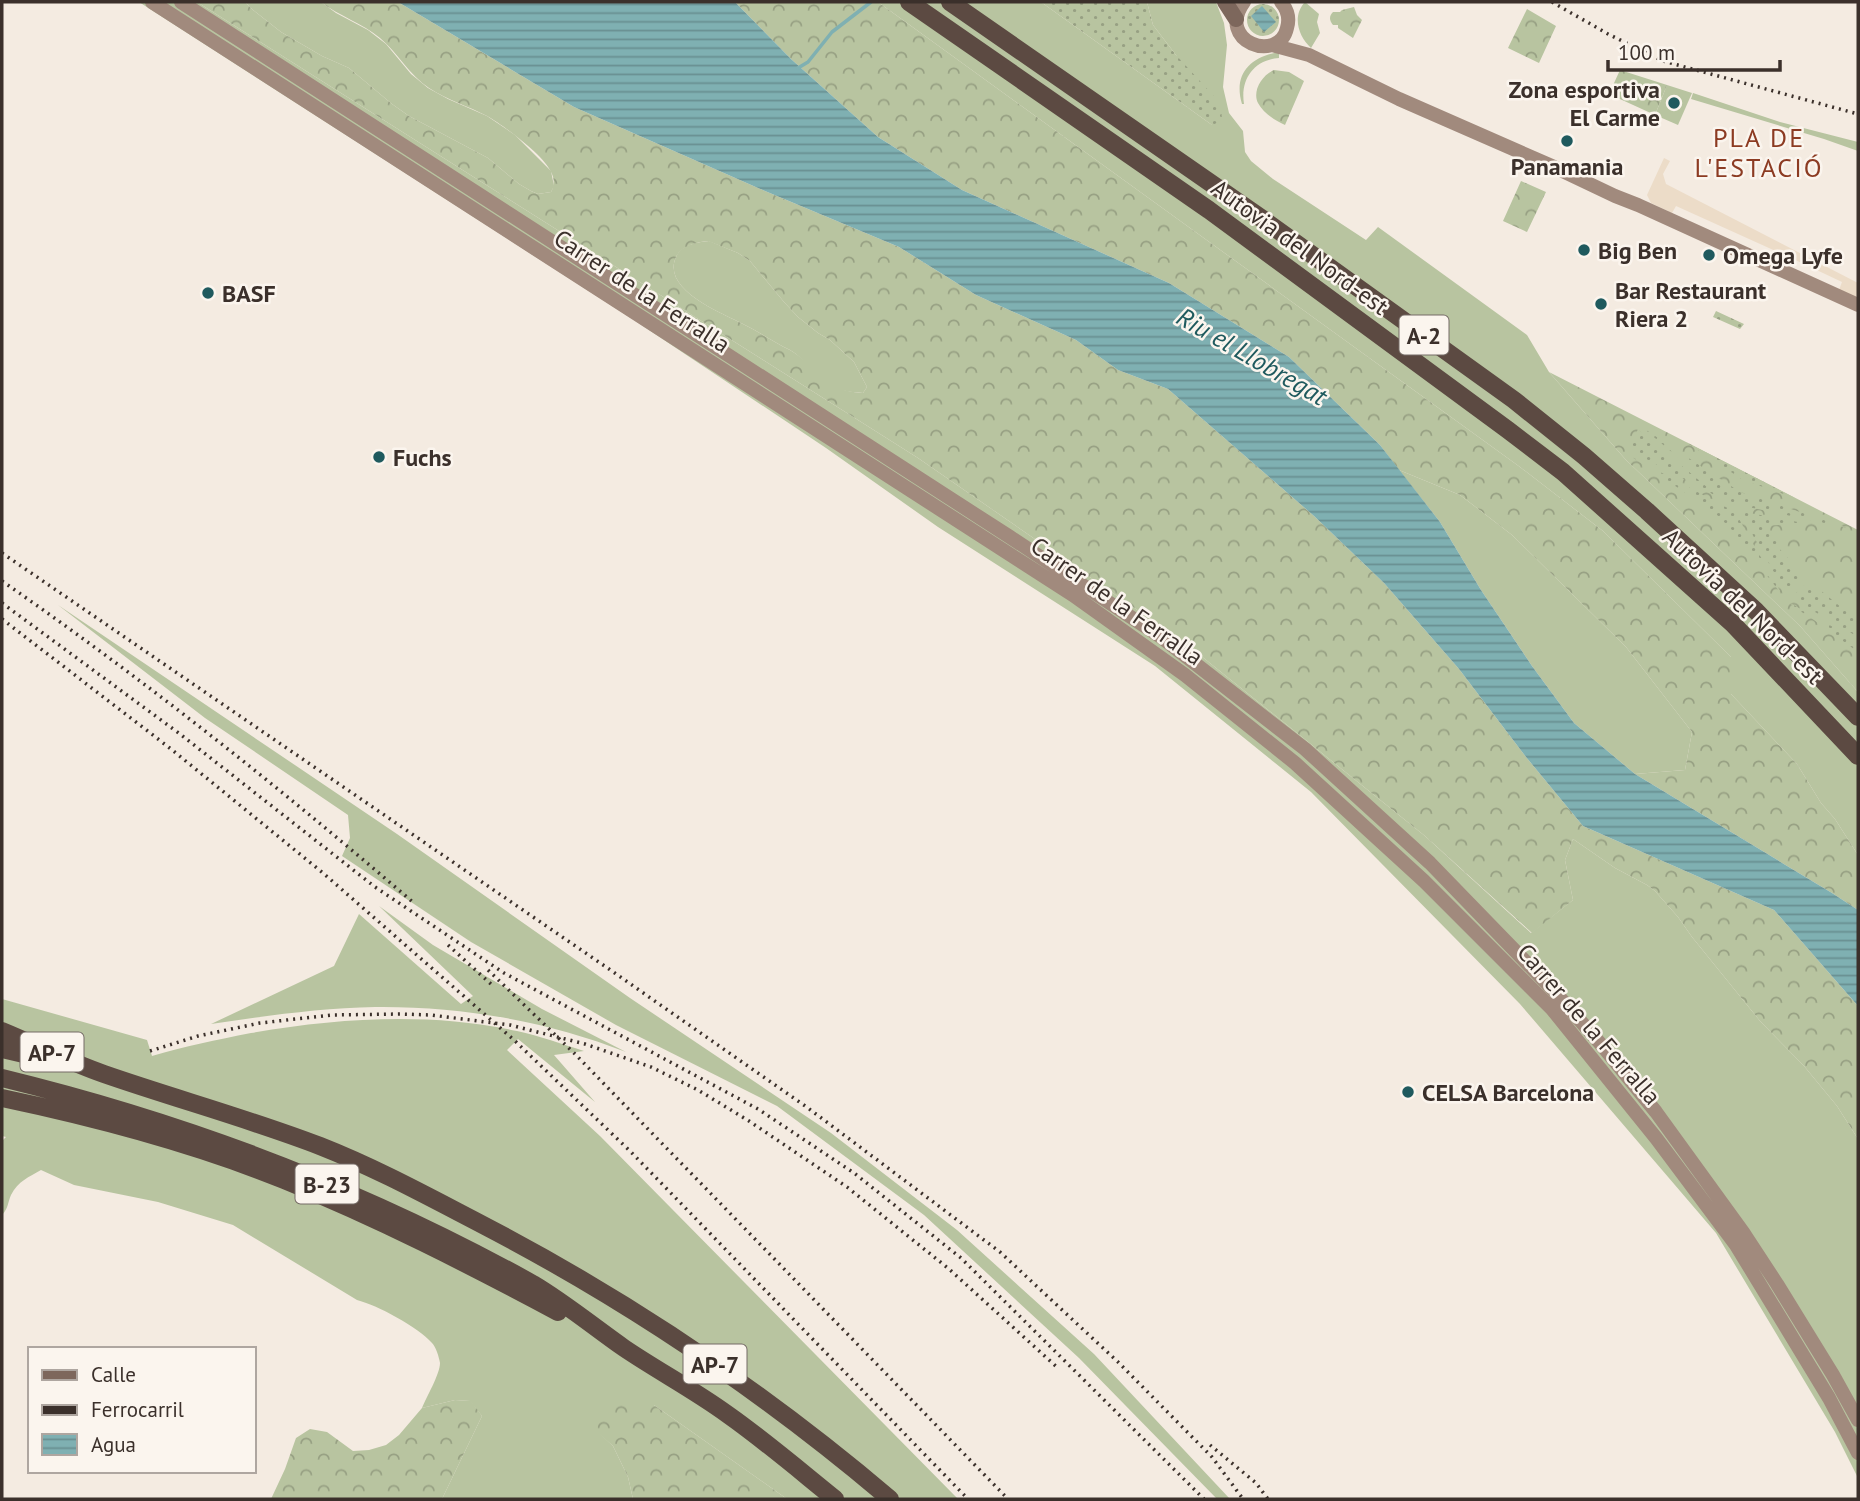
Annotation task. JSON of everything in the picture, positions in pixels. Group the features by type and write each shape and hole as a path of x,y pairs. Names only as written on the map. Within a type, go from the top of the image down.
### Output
{"highway":[{"name":"Autovia del Nord-est","path":"950,2 1261,218 1514,400 1584,456 1746,602 1858,718"},
{"name":"Autovia del Nord-est","path":"911,3 1209,210 1563,472 1733,624 1858,756"},
{"name":"AP-7","path":"2,1031 102,1074 213,1108 322,1147 438,1200 527,1247 621,1302 723,1369 789,1417 890,1499"},
{"path":"2,1049 102,1074"},
{"name":"B-23","path":"2,1078 165,1123 326,1184 429,1230 533,1284 625,1348"},
{"name":"AP-7","path":"2,1098 191,1147 282,1179 370,1216 461,1260 625,1348 726,1413 835,1499"}],"main road":[{"path":"1225,2 1236,19"}],"street":[{"name":"Carrer de la Ferralla","path":"152,2 1073,595 1185,675 1295,763 1424,881 1560,1018 1657,1138 1736,1245 1829,1398 1858,1453"},
{"name":"Carrer de la Ferralla","path":"180,2 1150,629 1305,748 1430,863 1555,992 1605,1049 1656,1112 1742,1232 1819,1352 1858,1420"},
{"path":"1244,2 1236,19 1238,32 1249,43 1260,47 1272,45 1309,55 1399,99 1858,305"},
{"path":"1272,45 1287,32 1286,8 1281,2"},
{"path":"1288,21 1309,55"}],"green space":[{"path":"139,2 197,2 918,458 1185,643 1425,836 1531,933 1573,900 1565,860 1573,839 1655,891 1760,1021 1804,1066 1837,1106 1858,1139 1858,1478 1835,1432 1716,1233 1520,1004 1311,792 1155,666 938,527 826,448 634,320"},
{"path":"197,2 245,2 281,32 349,68 409,116 488,158 531,191 538,194 551,192 554,182 551,172 540,157 522,141 487,116 429,88 415,77 380,38 321,2 398,2 574,107 899,247 976,295 1076,340 1118,370 1168,389 1314,516 1384,583 1459,669 1583,826 1774,910 1858,1006 1858,1139 1837,1106 1804,1066 1760,1021 1678,917 1647,885 1615,868 1573,839 1565,860 1573,900 1532,933 1425,836 1185,643 918,458","holes":["708,241 750,261 798,317 830,340 854,362 867,387 863,393 837,388 828,383 790,350 696,299 677,280 674,269 676,257 690,245"]},
{"path":"245,2 321,2 368,30 386,44 411,74 428,88 487,116 515,135 551,171 554,186 551,192 538,194 531,191 488,158 409,116 349,68 281,32"},
{"path":"735,2 878,2 1520,467 1603,531 1731,657 1731,694 1797,764 1858,855 1858,910 1635,774 1685,770 1692,732 1626,647 1512,535 1460,495 1399,470 1380,445 1289,357 1169,283 962,190 878,137 791,59"},
{"path":"878,2 1041,2 1212,125 1176,55 1153,25 1147,2 1216,2 1224,23 1227,45 1223,87 1229,113 1243,131 1245,152 1251,161 1273,179 1366,240 1378,227 1527,335 1549,372 1626,460 1800,626 1858,692 1858,855 1797,764 1731,694 1731,657 1603,531 1520,467"},
{"path":"1041,2 1147,2 1153,25 1176,55 1221,104 1222,121 1212,125"},
{"path":"1305,2 1319,14 1317,22 1320,33 1311,48 1298,26 1299,13"},
{"path":"1263,4 1274,9 1279,20 1274,31 1263,36 1252,31 1247,20 1252,9"},
{"path":"1354,7 1362,20 1353,38 1338,28 1338,25 1333,25 1330,18 1333,12"},
{"path":"1527,9 1556,26 1539,63 1508,48"},
{"path":"1279,52 1279,58 1262,63 1251,72 1244,87 1242,104 1240,84 1246,69 1260,58"},
{"path":"1274,70 1289,72 1304,81 1285,125 1266,113 1256,98 1259,84"},
{"name":"Zona esportiva El Carme","path":"1620,70 1667,85 1655,115 1609,94"},
{"name":"Zona esportiva El Carme","path":"1667,85 1692,93 1678,125 1655,115"},
{"path":"1693,93 1780,122 1858,142 1858,151 1691,99"},
{"path":"1521,181 1546,192 1527,232 1503,221"},
{"path":"709,241 750,261 798,317 830,340 854,362 867,387 863,393 831,386 790,350 709,307 685,290 677,280 674,269 676,257 685,247"},
{"path":"1716,311 1744,324 1740,329 1713,317"},
{"path":"1549,372 1858,530 1858,692 1800,626 1626,460"},
{"path":"1643,428 1740,492 1848,528 1734,504"},
{"path":"1638,429 1720,498 1629,450"},
{"path":"1686,442 1795,498 1743,480"},
{"path":"1632,457 1735,512 1783,596 1731,529 1714,512"},
{"path":"1399,470 1460,495 1512,535 1626,647 1692,732 1685,770 1635,774 1574,723 1481,590 1440,522"},
{"path":"1739,511 1803,523 1766,526 1778,543 1776,545 1806,578 1787,595"},
{"path":"1809,581 1858,618 1858,637 1791,598"},
{"path":"1790,603 1858,641 1858,652 1796,609"},
{"path":"58,605 397,834 630,998 831,1133 957,1230 1094,1354 1230,1499 1217,1499 1079,1358 924,1215 777,1106 616,1025 471,942 342,856 350,838 348,815 205,718"},
{"path":"379,906 433,945 542,1009 626,1052 534,1024 439,1009 334,1009 211,1024 334,966 359,914 461,1004 473,996"},
{"path":"2,999 147,1040 152,1056 251,1033 384,1019 484,1025 526,1033 584,1051 554,1055 595,1102 518,1039 507,1050 600,1136 958,1499 787,1499 654,1405 598,1432 613,1446 628,1477 633,1499 442,1499 482,1416 470,1401 455,1400 422,1408 439,1368 437,1352 426,1337 397,1317 357,1300 233,1225 158,1202 74,1185 41,1170 17,1186 2,1215 2,1141 6,1137 2,1136"},
{"path":"639,1399 654,1405 787,1499 633,1499 628,1477 613,1446 598,1433 597,1417 615,1402"},
{"path":"455,1400 471,1401 482,1416 442,1499 271,1499 296,1438 310,1429 327,1432 353,1451 369,1450 386,1445 399,1435 422,1408"}],"shaded area":[{"path":"1664,158 1670,161 1663,174 1666,184 1858,283 1858,299 1839,290 1842,282 1789,257 1676,206 1672,213 1651,203 1647,195"}],"water":[{"name":"Riu el Llobregat","path":"398,2 735,2 791,59 878,137 962,190 1169,283 1289,357 1380,445 1440,522 1481,590 1574,723 1635,774 1858,910 1858,1006 1774,910 1583,826 1459,669 1384,583 1314,516 1168,389 1118,370 1076,340 976,295 899,247 574,107"},
{"path":"1262,6 1276,22 1264,32 1251,16"}],"waterway":[{"path":"798,68 808,62 832,32 871,2"}],"railway":[{"path":"1552,2 1663,61 1858,114"},
{"path":"2,553 808,1108 1000,1252 1118,1362 1212,1457 1243,1499"},
{"path":"2,581 213,737 415,904"},
{"path":"2,603 180,734 375,887 504,973 758,1109 854,1173 961,1258 1204,1499"},
{"path":"2,619 171,749 323,873 514,1040 630,1151 968,1499"},
{"path":"448,945 492,985"},
{"path":"488,970 574,1053 1008,1499"},
{"path":"150,1051 198,1036 260,1023 332,1015 401,1014 510,1025 585,1044 651,1067 698,1090 749,1121 847,1187 949,1269 1059,1369"},
{"path":"1210,1445 1256,1483 1268,1499"}],"place":[{"name":"Zona esportiva El Carme","path":"1674,103"},
{"name":"Panamania","path":"1567,141"},
{"name":"Big Ben","path":"1584,250"},
{"name":"Omega Lyfe","path":"1709,255"},
{"name":"BASF","path":"208,293"},
{"name":"Bar Restaurant Riera 2","path":"1601,304"},
{"name":"Fuchs","path":"379,457"},
{"name":"CELSA Barcelona","path":"1408,1092"}],"district":[{"name":"PLA DE L'ESTACIÓ","path":"1759,152"}]}
